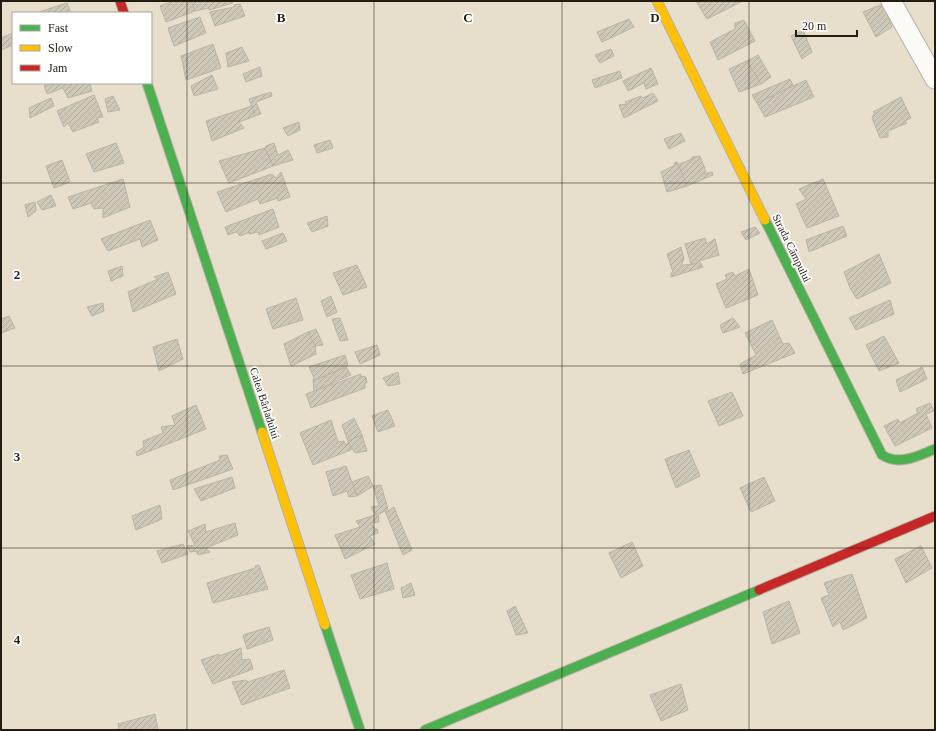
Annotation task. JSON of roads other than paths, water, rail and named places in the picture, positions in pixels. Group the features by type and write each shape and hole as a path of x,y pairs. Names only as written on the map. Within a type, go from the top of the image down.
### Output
{"street":[{"path":"120,1 124,12"},
{"name":"Strada Câmpului","path":"657,1 882,455 891,460 901,460 935,449"},
{"path":"891,1 935,79"},
{"name":"Calea Bârladului","path":"147,84 360,730"},
{"path":"425,730 935,516"}]}
